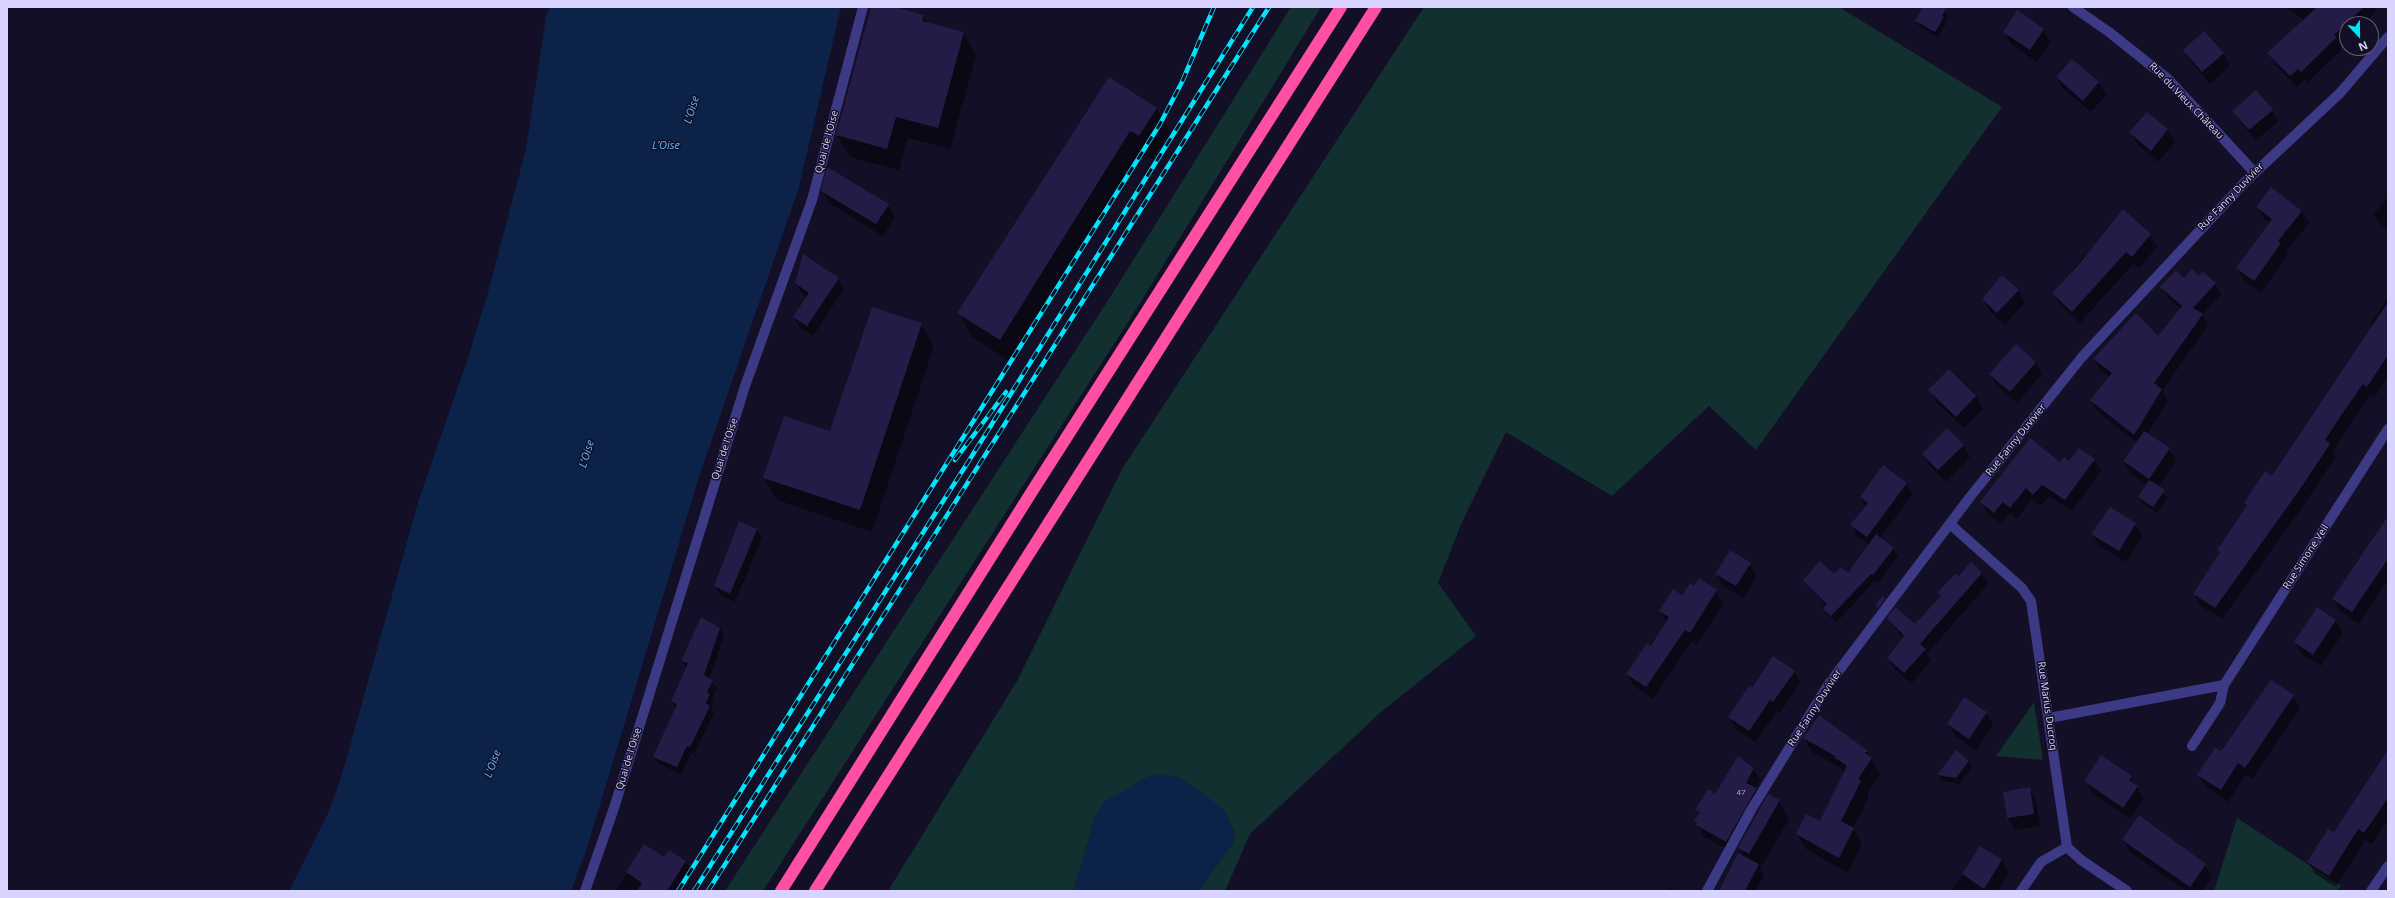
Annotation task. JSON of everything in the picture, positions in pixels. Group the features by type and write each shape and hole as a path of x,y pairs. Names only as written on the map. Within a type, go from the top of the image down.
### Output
{"highway":[{"path":"781,891 1035,486 1341,7"},
{"path":"815,891 1376,7"}],"street":[{"name":"Quai de l'Oise","path":"585,891 614,808 734,422 812,200 863,7"},
{"name":"Rue du Vieux Château","path":"2073,7 2109,32 2168,79 2255,173"},
{"name":"Rue Fanny Duvivier","path":"1707,891 1751,810 1828,685 1951,524 2093,344 2255,173 2325,108 2388,37"},
{"name":"Rue Simone Veil","path":"2192,746 2220,703 2224,685 2388,429"},
{"name":"Rue Marius Ducroq","path":"1951,524 2027,594 2035,618 2067,847"},
{"path":"2049,718 2224,685"},
{"path":"2021,891 2041,862 2067,847 2080,860 2127,891"},
{"path":"2371,891 2388,866"}],"green space":[{"path":"1291,7 1321,7 1137,308 763,891 725,891 1114,291"},
{"path":"1424,7 1839,7 2002,107 1756,450 1709,406 1612,496 1506,432 1462,522 1438,583 1476,636 1381,712 1250,834 1225,891 1199,891 1233,842 1235,832 1096,814 1074,891 888,891 1017,681 1122,469"},
{"path":"2034,702 2043,760 1996,756"},
{"path":"2237,818 2341,886 2336,891 2214,891"}],"water":[{"name":"L’Oise","path":"550,7 841,7 799,187 698,480 587,848 571,891 289,891 327,815 341,778 419,499 469,355 488,292 526,149 546,16"},
{"path":"1152,774 1180,777 1224,809 1235,832 1233,842 1199,891 1074,891 1096,814 1104,802"}],"building":[{"path":"871,7 895,7 924,15 922,21 964,32 938,128 896,117 887,149 836,135"},
{"path":"1923,7 1947,7 1942,16 1944,17 1935,32 1915,21"},
{"path":"2317,7 2364,7 2354,16 2339,16 2339,30 2334,35 2337,37 2301,72 2298,69 2290,76 2267,53"},
{"path":"2017,10 2044,29 2030,50 2003,32"},
{"path":"2204,31 2224,53 2202,72 2183,50"},
{"path":"2072,59 2099,82 2083,101 2056,77"},
{"path":"1109,77 1157,108 1139,136 1130,131 1000,340 957,313"},
{"path":"2256,90 2273,110 2249,130 2232,111"},
{"path":"2147,112 2168,129 2151,151 2129,132"},
{"path":"827,167 889,204 876,224 821,191"},
{"path":"2271,187 2302,211 2278,241 2281,243 2254,281 2236,268 2272,219 2256,207"},
{"path":"2123,209 2151,234 2132,257 2126,252 2072,312 2052,293 2080,263"},
{"path":"803,254 839,278 807,326 793,317 809,293 795,283"},
{"path":"2192,269 2199,276 2203,272 2216,283 2193,308 2203,314 2154,383 2162,389 2134,435 2090,400 2112,373 2093,359 2136,313 2158,336 2182,306 2160,287 2176,270 2184,278"},
{"path":"2002,275 2019,290 1997,313 1982,299"},
{"path":"2388,302 2388,355 2367,387 2363,384 2344,411 2325,440 2330,444 2298,492 2215,608 2193,594 2220,552 2217,550 2247,505 2244,503 2265,471 2272,476"},
{"path":"872,307 922,323 860,510 763,478 784,416 830,431"},
{"path":"2016,344 2036,362 2010,392 1989,374"},
{"path":"1949,369 1976,396 1956,417 1928,390"},
{"path":"1947,428 1964,445 1938,470 1922,454"},
{"path":"2144,431 2170,448 2149,479 2123,461"},
{"path":"2030,438 2060,462 2064,457 2069,461 2079,448 2095,459 2065,500 2042,485 2033,495 2026,488 2010,508 2003,502 1994,513 1980,502"},
{"path":"1883,465 1907,483 1867,537 1850,525 1868,503 1860,497"},
{"path":"2149,480 2165,490 2153,507 2138,497"},
{"path":"2110,507 2136,523 2119,551 2091,534"},
{"path":"2388,516 2388,559 2352,612 2332,599"},
{"path":"739,521 757,529 730,594 714,586"},
{"path":"1876,534 1894,548 1873,575 1871,574 1831,616 1823,609 1827,604 1803,580 1820,561 1834,574 1841,567 1848,573"},
{"path":"1730,550 1751,563 1736,586 1715,574"},
{"path":"1971,562 1982,573 1920,644 1926,649 1904,673 1887,658 1904,636 1887,618 1895,607 1915,624 1941,596 1937,593 1955,574 1959,576"},
{"path":"1699,578 1717,590 1690,633 1685,630 1646,687 1626,674 1647,643 1651,646 1669,617 1659,611 1673,589 1682,595 1690,583 1694,586"},
{"path":"1883,596 1885,599 1878,608 1875,605"},
{"path":"2317,607 2336,620 2313,655 2294,642"},
{"path":"701,617 720,628 704,675 713,680 707,692 710,694 706,703 710,706 690,747 687,746 677,767 653,757 677,704 671,701 688,663 681,661"},
{"path":"1773,656 1795,671 1773,702 1770,700 1749,731 1728,717 1749,686 1752,688"},
{"path":"2271,680 2294,695 2245,768 2238,763 2221,790 2197,775 2215,748 2221,751"},
{"path":"1964,697 1987,712 1969,739 1947,724"},
{"path":"1819,715 1868,751 1865,753 1872,758 1858,779 1861,781 1841,821 1854,828 1839,858 1796,834 1806,814 1820,821 1847,766 1834,757 1835,756 1803,738"},
{"path":"1956,750 1969,761 1956,778 1937,775"},
{"path":"2388,750 2388,798 2364,833 2358,829 2329,876 2307,862 2328,829 2334,832"},
{"path":"2101,755 2132,776 2129,780 2138,786 2123,808 2084,781"},
{"path":"1738,756 1754,768 1746,783 1757,788 1726,842 1696,825 1697,822 1694,821 1700,812 1695,810 1708,789 1715,794"},
{"path":"2030,787 2034,814 2007,818 2003,792"},
{"path":"1768,794 1780,800 1749,854 1738,848"},
{"path":"2139,815 2206,864 2190,887 2122,840"},
{"path":"644,844 664,857 669,850 686,861 667,891 637,891 642,883 626,872"},
{"path":"1980,846 2002,860 1984,889 1962,874"},
{"path":"1738,853 1759,864 1745,891 1719,891"}],"railway":[{"path":"678,891 1160,124 1182,82 1214,7"},
{"path":"694,891 970,459 1253,7"},
{"path":"708,891 1269,7"},
{"path":"955,460 1006,392"}],"water label":[{"name":"L'Oise","path":"692,110"},
{"name":"L'Oise","path":"587,454"},
{"name":"L'Oise","path":"493,764"}]}
